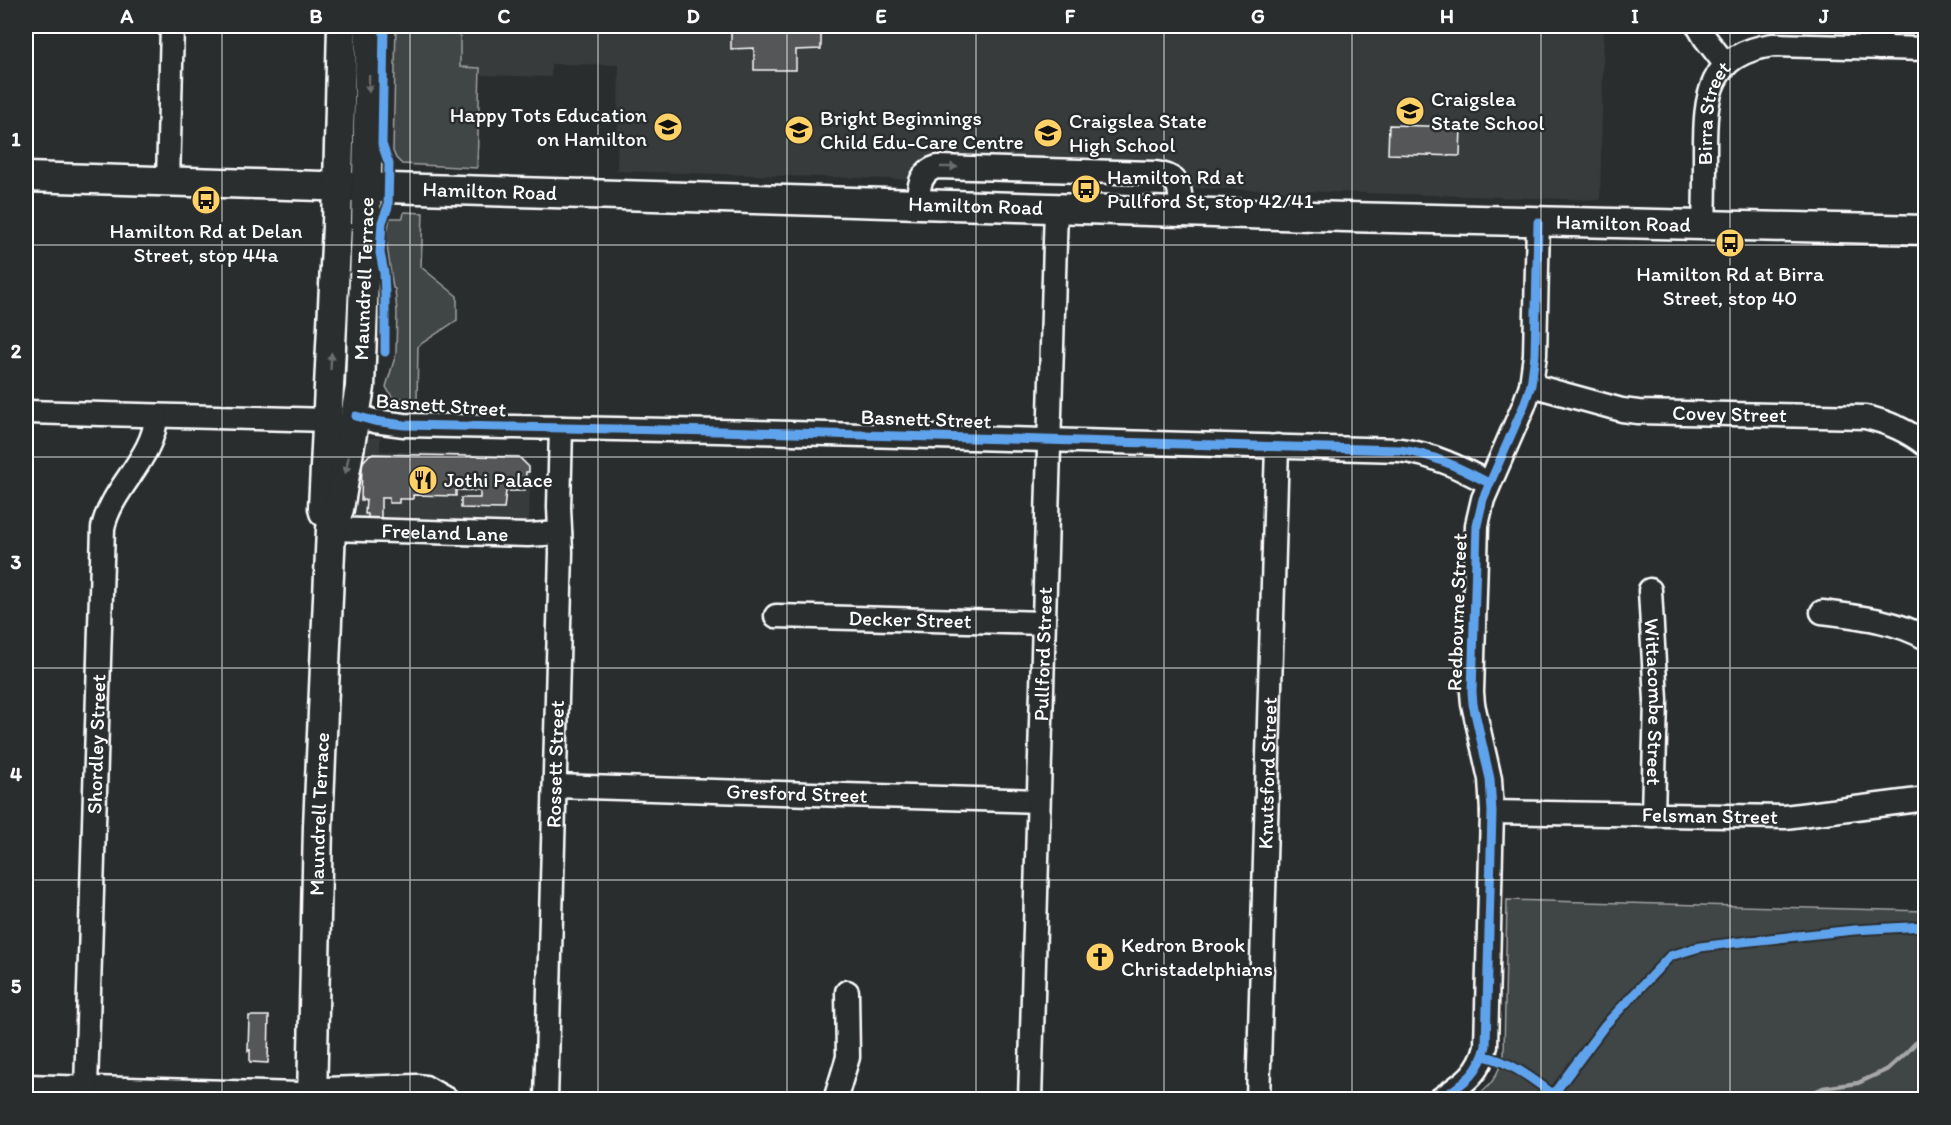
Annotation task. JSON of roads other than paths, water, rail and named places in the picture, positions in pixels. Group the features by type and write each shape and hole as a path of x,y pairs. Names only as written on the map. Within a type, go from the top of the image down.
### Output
{"main road":[{"name":"Maundrell Terrace","path":"342,26 338,187 342,418"},
{"name":"Maundrell Terrace","path":"312,1095 318,826 331,529 323,508 362,338 370,26"},
{"name":"Hamilton Road","path":"26,177 1538,222 1926,230"}],"street":[{"path":"168,182 172,26"},
{"path":"1698,26 1726,65"},
{"path":"1880,48 1881,26"},
{"name":"Birra Street","path":"1704,224 1706,106 1714,82 1726,65 1740,54 1773,45 1926,49"},
{"path":"917,204 922,177 937,167 1119,171 1162,174 1174,180 1180,191 1181,212"},
{"name":"Pullford Street","path":"1030,1100 1056,208"},
{"name":"Redbourne Street","path":"1439,1100 1473,1075 1480,1066 1486,1046 1492,812 1490,779 1472,692 1478,525 1489,483 1531,385 1535,355 1538,222"},
{"name":"Covey Street","path":"1531,385 1622,410 1865,417 1892,424 1922,436"},
{"name":"Basnett Street","path":"26,412 342,418 404,425 1277,446 1415,452 1438,458 1489,483"},
{"name":"Shordley Street","path":"86,1088 103,528 111,504 153,435 156,416"},
{"name":"Rossett Street","path":"546,1100 561,552 559,507 561,428"},
{"name":"Knutsford Street","path":"1258,1100 1277,446"},
{"name":"Freeland Lane","path":"331,529 528,535 560,533"},
{"name":"Wittacombe Street","path":"1650,590 1656,700 1653,815"},
{"path":"1822,612 1893,623 1926,638"},
{"name":"Decker Street","path":"776,616 1043,623"},
{"name":"Gresford Street","path":"555,786 1038,801"},
{"name":"Felsman Street","path":"1492,812 1785,817 1926,799"},
{"path":"835,1100 848,1057 847,992"},
{"path":"26,1086 312,1095 334,1088 417,1086 425,1087 448,1100"}],"waterway":[{"path":"1797,1100 1823,1088 1858,1083 1888,1069 1926,1032"}],"place":[{"name":"Craigslea State School","path":"1410,111"},
{"name":"Happy Tots Education on Hamilton","path":"668,127"},
{"name":"Bright Beginnings Child Edu-Care Centre","path":"799,130"},
{"name":"Craigslea State High School","path":"1048,133"},
{"name":"Hamilton Rd at Pullford St, stop 42/41","path":"1086,189"},
{"name":"Hamilton Rd at Delan Street, stop 44a","path":"206,200"},
{"name":"Hamilton Rd at Birra Street, stop 40","path":"1730,243"},
{"name":"Jothi Palace","path":"423,480"},
{"name":"Kedron Brook Christadelphians","path":"1100,957"}]}
